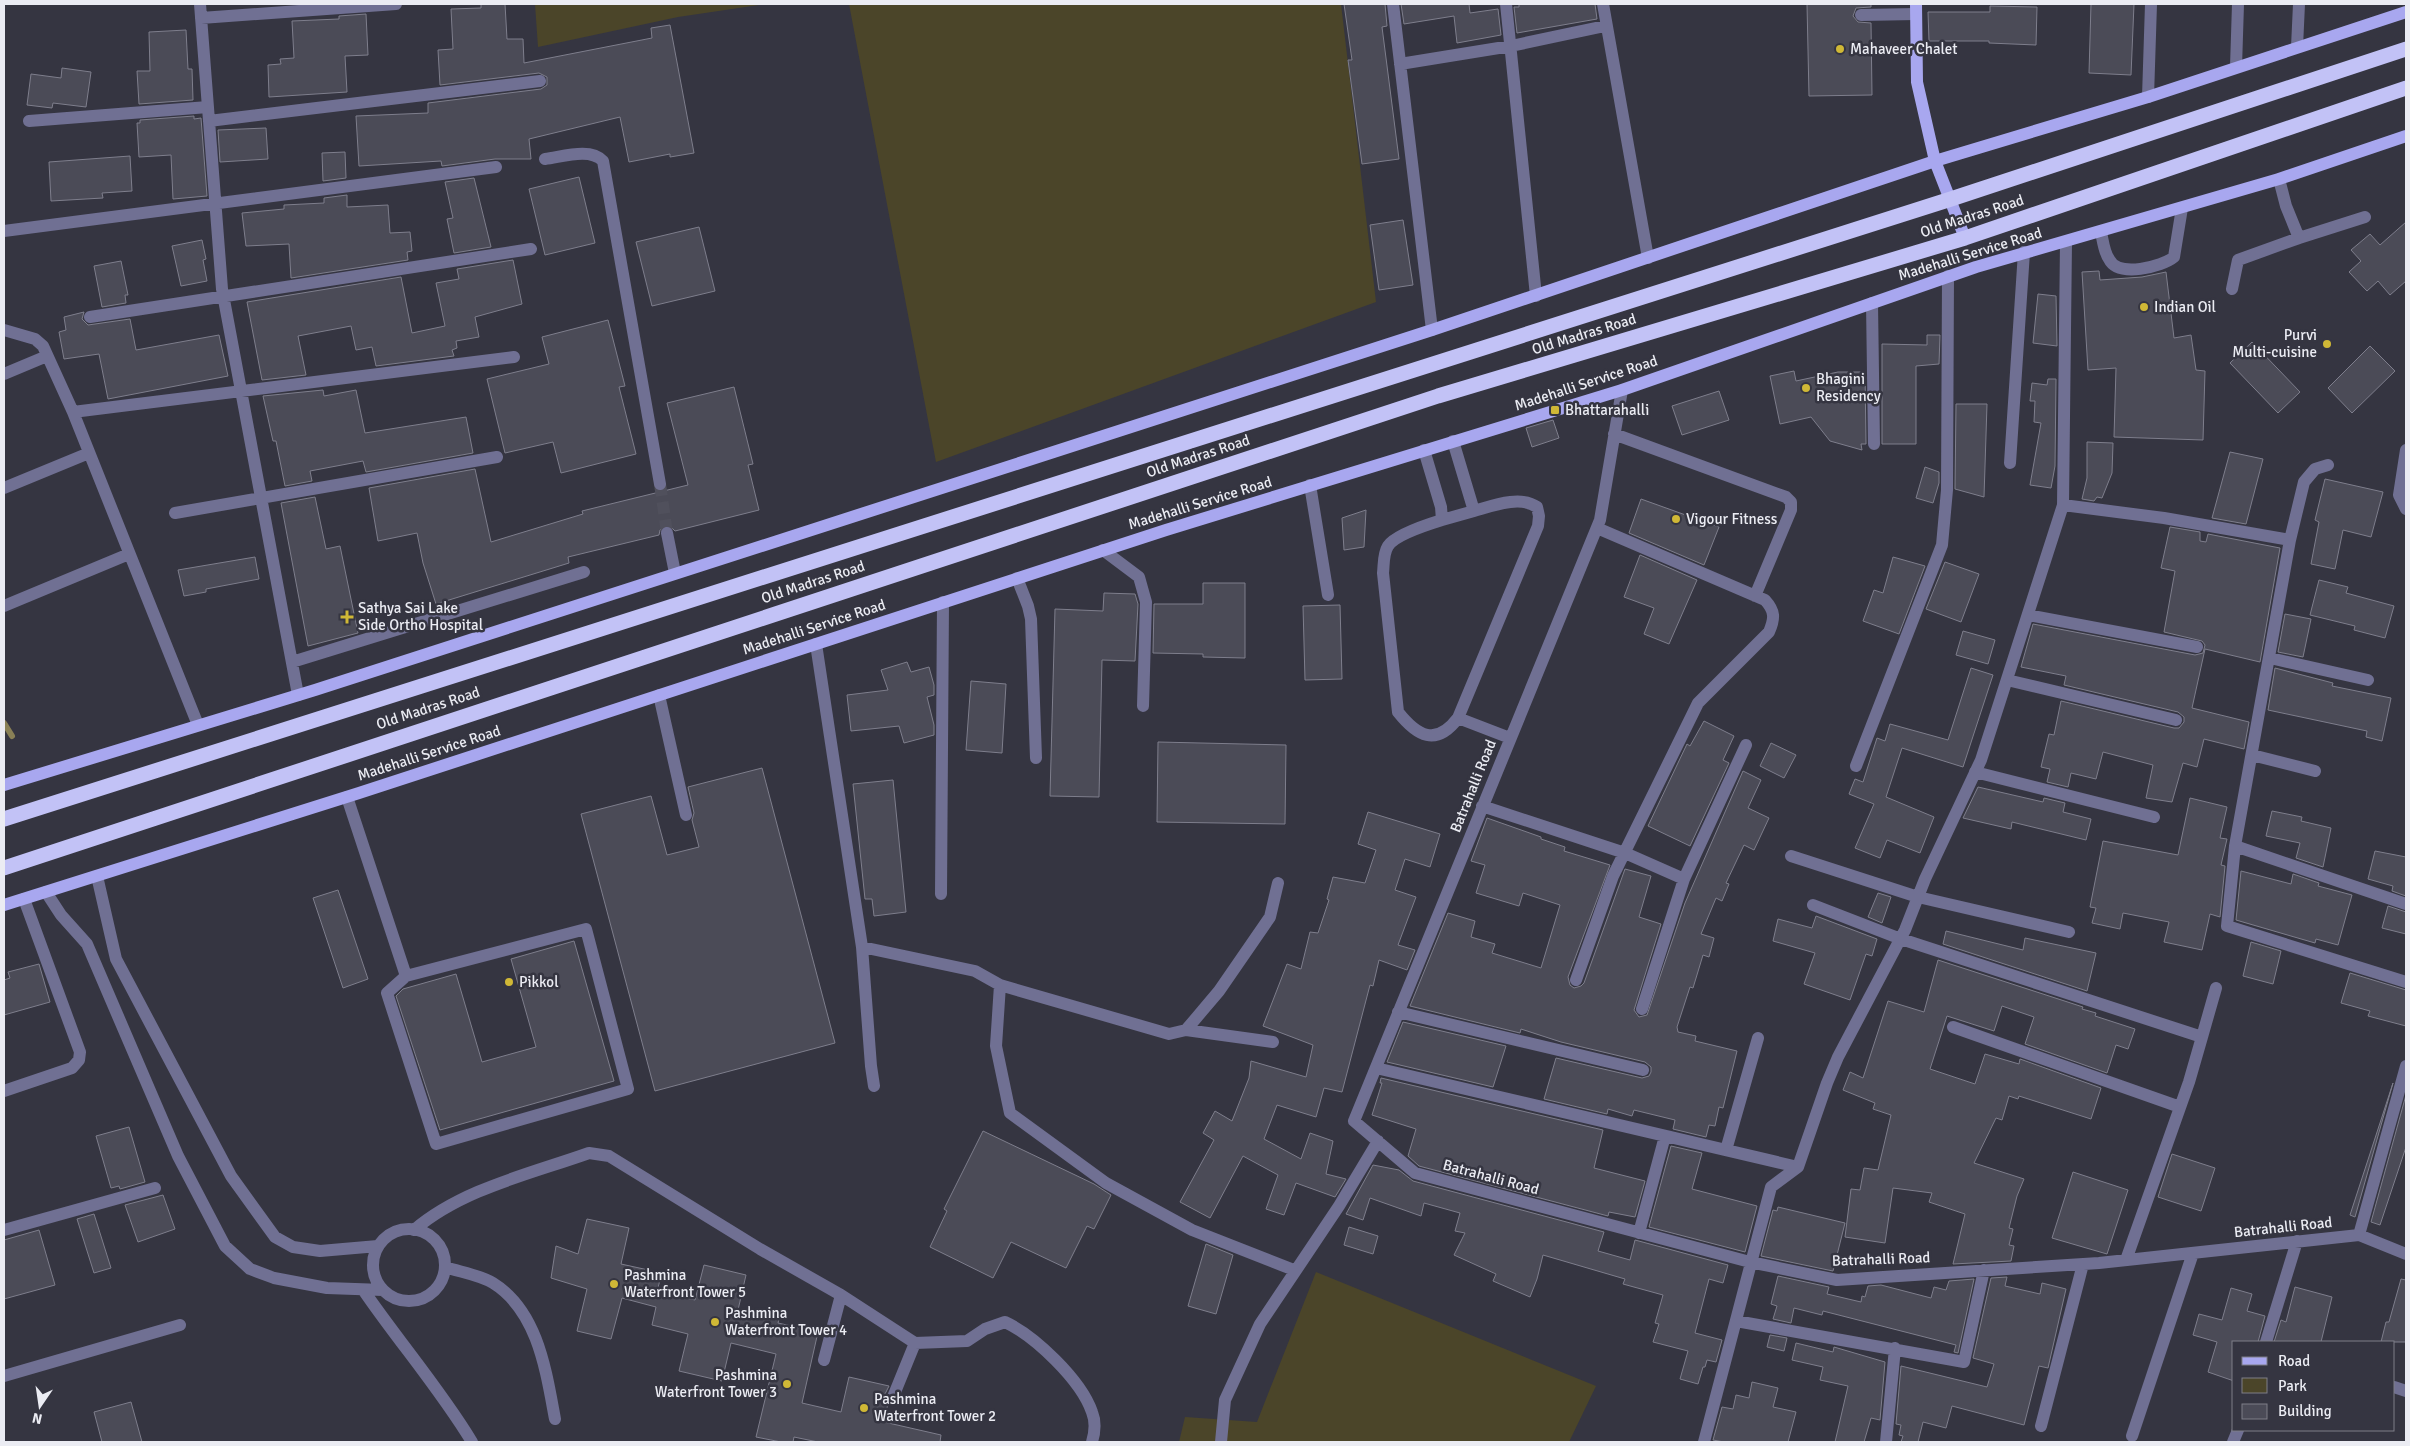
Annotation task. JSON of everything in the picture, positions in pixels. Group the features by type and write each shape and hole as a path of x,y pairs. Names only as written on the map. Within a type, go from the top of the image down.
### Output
{"highway":[{"name":"Old Madras Road","path":"4,819 1951,199 2406,49"},
{"name":"Old Madras Road","path":"4,868 1438,396 1965,238 2406,88"}],"main road":[{"path":"1916,9 1917,82 1935,161 1965,238"},
{"path":"4,785 298,695 1432,330 1935,161 2148,97 2406,12"},
{"name":"Madehalli Service Road","path":"4,905 347,797 1102,550 1622,390 1948,276 2024,252 2101,232 2279,179 2406,136"}],"street":[{"path":"200,4 223,296 298,695"},
{"path":"201,18 396,4"},
{"path":"1393,4 1432,330"},
{"path":"1506,4 1536,296"},
{"path":"1603,4 1605,26 1648,258"},
{"path":"2148,97 2151,4"},
{"path":"2236,67 2238,4"},
{"path":"2297,47 2299,4"},
{"path":"1861,15 1916,9"},
{"path":"1400,64 1511,46 1605,26"},
{"path":"209,121 540,82"},
{"path":"29,121 208,107"},
{"path":"545,159 587,153 597,155 603,161 660,484"},
{"path":"4,231 496,167"},
{"path":"2279,179 2286,206 2299,238"},
{"path":"2101,232 2109,260 2116,267 2126,270 2167,263 2174,257 2182,208"},
{"path":"2232,289 2238,260 2365,217"},
{"path":"1704,1442 1771,1187 1798,1167 1838,1057 1901,939 1975,772 2007,680 2063,505 2066,242"},
{"path":"90,316 531,249"},
{"path":"2010,463 2024,252"},
{"path":"1856,766 1942,545 1947,490 1948,276"},
{"path":"1872,303 1874,444"},
{"path":"4,330 35,339 43,346 89,453 198,725"},
{"path":"4,374 47,356"},
{"path":"72,412 514,357"},
{"name":"Batrahalli Road","path":"1622,390 1597,528 1354,1121 1414,1173 1750,1262 1837,1280 2083,1264 2359,1235 2406,1254"},
{"path":"1614,434 1786,496 1791,502 1791,510 1755,596"},
{"path":"1453,442 1474,511"},
{"path":"1424,450 1441,507 1442,520"},
{"path":"2406,450 2399,495 2406,509"},
{"path":"4,488 89,453"},
{"path":"175,513 497,457"},
{"path":"2328,465 2315,468 2304,482 2290,540 2270,658 2234,846 2227,926 2406,982"},
{"path":"1310,485 1328,595"},
{"path":"1518,501 1530,502 1537,507 1539,516 1538,526 1458,718 1443,732 1426,735 1410,728 1398,712 1384,573 1384,554 1389,544 1442,520 1474,511 1518,501"},
{"path":"2063,505 2164,518 2290,540"},
{"path":"1576,980 1613,876 1698,702 1770,632 1775,619 1773,608 1765,600 1597,528"},
{"path":"667,533 675,573"},
{"path":"1102,550 1139,577 1146,602 1143,706"},
{"path":"4,606 130,554"},
{"path":"292,662 584,572"},
{"path":"1017,578 1031,619 1036,758"},
{"path":"940,894 943,602"},
{"path":"2028,615 2197,647"},
{"path":"816,644 862,947 874,1086"},
{"path":"2270,658 2368,680"},
{"path":"2007,680 2176,720"},
{"path":"659,695 686,814"},
{"path":"1458,718 1510,738"},
{"path":"1642,1009 1684,879 1746,744"},
{"path":"2252,755 2315,771"},
{"path":"1975,772 2154,817"},
{"path":"347,797 406,976"},
{"path":"1482,806 1625,853 1684,879"},
{"path":"2234,846 2406,904"},
{"path":"1791,856 1918,897 2069,932"},
{"path":"97,876 116,959 232,1176 275,1237 293,1247 320,1251 378,1246"},
{"path":"1186,1030 1219,991 1270,917 1278,883"},
{"path":"46,892 61,915 86,944 178,1156 225,1246 250,1269 274,1278 327,1288 364,1291 383,1290"},
{"path":"4,1091 72,1068 78,1060 80,1052 24,899"},
{"path":"1813,905 1901,939 2202,1037"},
{"path":"586,929 628,1088 436,1144 387,993 406,976 586,929"},
{"path":"862,947 975,971 1000,985 1169,1034 1186,1030 1273,1042"},
{"path":"1000,985 996,1046 1010,1112 1115,1188 1192,1230 1294,1270"},
{"path":"2126,1260 2180,1108 2216,988"},
{"path":"1398,1012 1643,1070"},
{"path":"1953,1027 2180,1108"},
{"path":"1726,1150 1758,1038"},
{"path":"2359,1235 2406,1066"},
{"path":"1376,1068 1798,1167"},
{"path":"1639,1232 1665,1136"},
{"path":"1221,1442 1225,1400 1260,1324 1294,1270 1339,1206 1378,1141"},
{"path":"414,1230 432,1214 459,1199 589,1153 609,1156 760,1249 841,1294 915,1343 967,1341 985,1329 1005,1322 1020,1329 1067,1372 1082,1393 1092,1412 1096,1430 1092,1442"},
{"path":"4,1230 155,1188"},
{"path":"414,1230 431,1236 439,1244 444,1255 446,1267 443,1279 427,1297 416,1300 392,1297 383,1290 376,1280 373,1269 374,1257 378,1246 386,1237 396,1231 414,1230"},
{"path":"2266,1341 2297,1241"},
{"path":"2132,1436 2194,1253"},
{"path":"2041,1426 2083,1264"},
{"path":"446,1267 492,1283 515,1301 537,1342 545,1367 556,1419"},
{"path":"1736,1321 1895,1348 1964,1362 1984,1270"},
{"path":"364,1291 386,1323 449,1404 472,1442"},
{"path":"824,1360 841,1294"},
{"path":"4,1376 180,1326"},
{"path":"893,1397 915,1343"},
{"path":"1886,1442 1895,1348"}],"green space":[{"path":"535,4 766,4 678,17 538,47"},
{"path":"849,4 1341,4 1376,302 936,462"},
{"path":"1316,1272 1596,1386 1569,1442 1179,1442 1185,1417 1257,1422"}],"building":[{"path":"481,4 505,4 507,39 523,39 524,63 652,38 651,28 670,25 694,153 670,157 670,154 629,162 620,117 529,139 531,159 495,159 442,166 441,161 359,166 356,116 428,113 428,103 541,89 547,85 547,77 539,73 440,85 438,50 453,49 451,9 481,8"},
{"path":"1344,4 1385,4 1387,26 1382,27 1399,159 1362,164 1348,60 1352,60"},
{"path":"1401,4 1469,4 1470,13 1498,9 1501,35 1457,43 1454,16 1404,24"},
{"path":"1519,4 1595,4 1597,19 1517,33 1514,7 1519,7"},
{"name":"Mahaveer Chalet","path":"1807,4 1871,4 1871,7 1856,8 1853,16 1858,22 1871,23 1872,95 1809,96"},
{"path":"2091,4 2134,4 2131,75 2089,73"},
{"path":"1990,6 2037,7 2036,45 1989,43 1989,41 1929,41 1928,12 1990,12"},
{"path":"366,14 368,55 345,56 347,92 269,97 268,65 281,64 280,59 294,58 292,21 339,19 339,16"},
{"path":"186,30 188,69 192,69 193,100 139,104 137,71 150,71 149,32"},
{"path":"62,68 91,72 86,107 53,103 52,108 27,105 31,74 61,78"},
{"path":"194,116 194,119 201,118 207,196 173,199 171,155 139,157 137,123 140,123 140,120"},
{"path":"266,128 268,159 220,162 218,130"},
{"path":"345,152 346,178 323,181 322,153"},
{"path":"130,156 132,191 102,193 103,198 51,201 49,162"},
{"path":"579,177 595,243 545,255 529,189"},
{"path":"474,178 491,247 454,253 447,219 453,218 445,182"},
{"path":"347,195 347,207 388,205 390,233 410,232 412,251 407,252 408,260 291,278 289,244 246,246 242,213 284,209 284,205 324,203 324,198"},
{"path":"1403,220 1413,285 1379,290 1370,225"},
{"path":"2406,222 2406,281 2390,295 2378,281 2367,291 2349,272 2361,261 2351,250 2370,234 2380,245"},
{"path":"699,227 715,291 652,306 636,242"},
{"path":"202,240 206,259 203,260 207,281 181,286 172,246"},
{"path":"513,260 522,304 475,317 479,337 456,341 457,348 452,350 454,356 376,366 372,347 356,350 351,326 298,336 306,375 262,380 247,302 401,277 412,333 445,326 436,283 459,279 457,269"},
{"path":"121,261 128,295 125,295 126,303 102,307 94,266"},
{"path":"2099,271 2100,280 2142,277 2166,272 2174,338 2191,335 2196,370 2205,371 2203,440 2114,437 2116,368 2088,370 2082,272"},
{"path":"2038,294 2056,296 2057,346 2033,343"},
{"path":"84,312 82,319 88,325 130,319 136,350 219,335 228,376 108,399 99,354 64,359 59,332 66,330 64,317"},
{"path":"608,320 625,386 619,387 636,454 561,473 553,442 505,453 487,379 549,364 542,337"},
{"path":"1927,335 1940,335 1939,364 1916,366 1916,444 1882,444 1882,344 1927,345"},
{"path":"2252,342 2300,392 2278,413 2230,363"},
{"path":"2370,346 2395,371 2352,413 2328,388"},
{"path":"1794,371 1796,381 1838,372 1865,372 1866,444 1861,444 1862,450 1830,441 1811,417 1780,424 1770,376"},
{"path":"2048,379 2056,379 2055,466 2051,488 2030,485 2041,423 2034,422 2035,401 2030,401 2032,383 2047,385"},
{"path":"734,387 753,464 748,465 759,510 675,531 670,526 665,525 660,530 659,535 568,557 569,563 436,604 423,563 417,533 378,541 369,488 475,469 491,542 583,514 582,511 688,485 667,403"},
{"path":"323,390 324,396 356,390 365,433 466,417 473,453 366,472 363,461 310,471 312,481 285,486 276,441 273,441 263,396"},
{"path":"1719,391 1729,420 1682,435 1672,406"},
{"path":"1956,404 1987,404 1984,497 1955,489"},
{"path":"1553,420 1559,438 1532,447 1526,428"},
{"path":"2087,442 2113,443 2112,473 2102,498 2097,497 2094,501 2082,499 2087,478"},
{"path":"2230,452 2263,459 2246,524 2212,518"},
{"path":"1925,467 1939,472 1939,483 1933,503 1916,498"},
{"path":"2325,479 2383,492 2371,537 2343,530 2335,569 2311,564 2319,522 2315,520"},
{"path":"315,497 326,549 340,546 358,633 308,646 281,503"},
{"path":"1641,499 1719,527 1704,565 1629,533"},
{"path":"1366,510 1364,547 1344,550 1342,518"},
{"path":"2170,527 2200,532 2200,541 2206,542 2208,534 2280,548 2260,662 2205,649 2192,708 2249,722 2244,749 2204,739 2197,767 2183,763 2172,802 2146,798 2153,765 2103,752 2096,779 2071,773 2068,787 2047,782 2050,769 2041,767 2049,734 2054,735 2061,701 2174,728 2179,728 2184,722 2184,717 2178,712 2064,685 2066,676 2021,667 2033,624 2195,655 2203,653 2205,645 2202,641 2164,632 2175,571 2161,568"},
{"path":"1640,555 1697,580 1669,644 1644,634 1654,608 1624,597"},
{"path":"255,557 259,579 206,589 206,592 184,596 178,570"},
{"path":"1893,557 1925,566 1899,634 1863,621 1874,590 1883,593"},
{"path":"1945,562 1979,574 1961,622 1926,609"},
{"path":"2319,580 2348,587 2346,593 2394,606 2385,638 2354,630 2355,626 2310,615"},
{"path":"1203,583 1245,583 1245,658 1203,657 1203,654 1153,653 1154,604 1203,604"},
{"path":"1104,593 1135,594 1138,604 1135,661 1102,660 1099,797 1050,796 1055,609 1103,611"},
{"path":"1340,605 1342,679 1305,680 1303,606"},
{"path":"2285,614 2311,619 2303,657 2278,652"},
{"path":"1963,631 1995,640 1988,664 1956,655"},
{"path":"907,662 911,672 929,667 934,685 934,695 927,697 934,725 934,735 904,743 899,726 851,731 847,695 888,690 881,670"},
{"path":"1971,668 1993,675 1963,767 1902,748 1886,797 1934,817 1920,853 1887,840 1880,858 1855,848 1874,804 1849,794 1855,779 1863,782 1877,738 1885,741 1890,724 1948,740"},
{"path":"2275,668 2333,683 2332,686 2391,698 2382,741 2366,737 2367,731 2268,710"},
{"path":"971,681 1006,684 1002,753 966,750"},
{"path":"1704,721 1734,736 1723,760 1729,763 1690,846 1648,826 1687,744 1690,746"},
{"path":"1158,742 1286,745 1285,824 1157,822"},
{"path":"1771,743 1796,755 1784,778 1760,766"},
{"path":"762,768 835,1043 655,1091 581,814 651,796 667,855 699,847 692,820 694,813 688,787"},
{"path":"1743,771 1761,780 1748,808 1769,818 1754,850 1744,845 1726,883 1729,884 1722,901 1716,898 1701,934 1714,938 1709,957 1703,955 1693,988 1690,987 1677,1027 1678,1032 1696,1036 1695,1041 1737,1051 1723,1108 1719,1107 1715,1126 1709,1125 1706,1137 1673,1129 1675,1120 1634,1110 1632,1116 1608,1109 1607,1114 1544,1099 1556,1058 1642,1078 1649,1076 1651,1072 1651,1067 1645,1062 1561,1042 1521,1029 1520,1033 1410,1006 1448,913 1475,921 1471,937 1495,944 1492,953 1541,968 1560,905 1523,893 1519,906 1476,893 1485,865 1471,861 1487,818 1565,847 1564,851 1610,865 1568,977 1570,985 1574,988 1584,983 1625,869 1651,876 1639,917 1661,924 1634,1010 1639,1017 1647,1015 1685,903"},
{"path":"893,780 906,912 874,916 872,899 865,899 853,784"},
{"path":"1978,787 2043,802 2044,798 2065,803 2063,812 2091,819 2086,840 2012,822 2011,829 1963,818"},
{"path":"2190,798 2227,807 2220,838 2227,839 2221,865 2225,866 2220,917 2210,914 2202,950 2164,942 2169,922 2123,913 2120,929 2092,923 2096,908 2090,907 2103,841 2178,855"},
{"path":"2272,811 2302,817 2301,821 2331,828 2323,867 2296,858 2300,843 2266,836"},
{"path":"1368,812 1440,834 1430,867 1405,859 1395,890 1416,897 1398,945 1415,950 1407,970 1379,960 1373,986 1370,985 1342,1092 1324,1088 1316,1117 1277,1105 1264,1139 1301,1159 1310,1133 1333,1141 1326,1174 1346,1179 1335,1197 1296,1183 1284,1215 1266,1209 1278,1175 1243,1156 1210,1218 1180,1202 1214,1140 1203,1133 1215,1111 1232,1121 1249,1078 1251,1061 1306,1077 1313,1045 1263,1026 1287,964 1301,969 1310,932 1318,933 1329,900 1327,899 1333,877 1365,883 1376,850 1358,844"},
{"path":"2375,851 2406,857 2406,896 2392,891 2393,886 2368,879"},
{"path":"2241,871 2291,884 2293,874 2319,883 2318,886 2352,895 2338,945 2316,939 2315,943 2236,920"},
{"path":"338,890 368,979 343,988 313,898"},
{"path":"1878,893 1891,897 1882,923 1868,917"},
{"path":"2388,906 2406,912 2406,934 2382,928"},
{"path":"1816,916 1877,939 1872,956 1866,954 1850,1000 1804,984 1815,953 1773,941 1778,919 1812,928"},
{"path":"1946,931 2023,950 2025,938 2096,953 2087,991 1943,944"},
{"path":"574,941 614,1081 440,1130 396,996 403,989 456,974 482,1062 536,1047 511,959"},
{"path":"2251,942 2281,951 2273,984 2243,976"},
{"path":"1938,960 2083,1007 2082,1009 2096,1013 2095,1016 2135,1029 2128,1049 2116,1045 2107,1073 2025,1044 2034,1017 2002,1006 1994,1031 1947,1016 1930,1069 1975,1084 1985,1054 2019,1064 2020,1059 2101,1088 2091,1119 2019,1096 2018,1099 2009,1096 2002,1120 1996,1118 1974,1163 2024,1179 2017,1196 2009,1228 2013,1229 2009,1245 2014,1246 2011,1261 1953,1264 1965,1214 1929,1202 1932,1193 1893,1188 1885,1243 1845,1237 1851,1189 1860,1190 1864,1168 1878,1170 1891,1115 1873,1109 1875,1103 1843,1090 1850,1072 1863,1078 1888,1001 1924,1012"},
{"path":"39,964 50,1002 4,1015 4,980 10,978 8,972"},
{"path":"2350,973 2406,990 2406,1026 2368,1016 2370,1011 2341,1003"},
{"path":"1403,1022 1506,1046 1493,1087 1387,1062"},
{"path":"1381,1078 1603,1130 1594,1168 1645,1181 1635,1217 1609,1212 1608,1216 1419,1166 1408,1156 1416,1129 1372,1115 1382,1083 1380,1083"},
{"path":"2393,1083 2355,1217 2350,1215"},
{"path":"2406,1095 2406,1147 2380,1225 2371,1222"},
{"path":"129,1127 145,1182 120,1189 119,1186 111,1188 96,1136"},
{"path":"983,1131 1094,1184 1111,1195 1094,1229 1087,1226 1066,1268 1011,1242 993,1278 930,1247 947,1211 944,1209"},
{"path":"1671,1146 1702,1153 1692,1189 1757,1206 1745,1252 1649,1227"},
{"path":"2172,1154 2215,1168 2201,1211 2158,1197"},
{"path":"1373,1165 1399,1170 1413,1181 1604,1232 1598,1251 1630,1260 1635,1240 1728,1265 1723,1283 1709,1279 1695,1333 1722,1340 1716,1362 1707,1360 1698,1384 1680,1379 1688,1351 1653,1342 1659,1324 1655,1323 1663,1295 1623,1284 1625,1279 1543,1255 1530,1297 1493,1281 1496,1274 1454,1255 1465,1233 1455,1231 1460,1213 1424,1203 1421,1216 1370,1198 1363,1220 1346,1214"},
{"path":"2073,1172 2128,1190 2107,1254 2052,1238"},
{"path":"163,1195 175,1229 138,1242 125,1205"},
{"path":"1778,1207 1845,1223 1833,1271 1761,1256 1773,1210 1777,1211"},
{"path":"94,1214 111,1268 94,1273 77,1219"},
{"path":"587,1219 629,1228 621,1264 662,1273 657,1291 695,1300 704,1265 746,1275 738,1310 779,1319 778,1323 818,1332 802,1403 841,1412 849,1377 889,1386 885,1394 888,1403 884,1422 941,1435 940,1442 818,1442 794,1437 793,1442 781,1442 756,1437 776,1354 731,1343 722,1381 679,1371 688,1334 652,1325 656,1307 622,1298 611,1339 577,1331 587,1289 551,1278 556,1246 578,1254"},
{"path":"1349,1227 1378,1236 1373,1254 1344,1245"},
{"path":"39,1230 55,1285 4,1299 4,1240"},
{"path":"1206,1244 1233,1255 1216,1314 1188,1306"},
{"path":"1778,1276 1829,1287 1827,1294 1861,1302 1862,1296 1865,1297 1868,1286 1881,1285 1931,1298 1934,1287 1946,1290 1949,1281 1974,1279 1958,1353 1954,1352 1956,1345 1823,1311 1822,1315 1794,1308 1791,1323 1773,1319 1777,1306 1771,1304"},
{"path":"2007,1277 2005,1286 2040,1294 2042,1283 2066,1289 2048,1368 2039,1366 2024,1425 1952,1406 1946,1428 1923,1422 1918,1442 1901,1442 1903,1436 1899,1435 1901,1425 1896,1424 1901,1366 1987,1387 1994,1364 1973,1358 1991,1278"},
{"path":"2401,1279 2406,1280 2406,1342 2381,1341 2386,1322 2389,1322"},
{"path":"2295,1287 2332,1297 2321,1341 2274,1341 2281,1320 2286,1322"},
{"path":"2231,1288 2252,1294 2247,1311 2265,1316 2258,1341 2232,1341 2232,1380 2208,1372 2217,1342 2193,1335 2199,1314 2222,1320"},
{"path":"1770,1335 1787,1338 1784,1351 1767,1347"},
{"path":"1796,1343 1833,1352 1834,1347 1885,1362 1880,1420 1871,1418 1864,1442 1835,1442 1848,1386 1820,1380 1823,1367 1792,1360"},
{"path":"1752,1382 1778,1388 1773,1407 1796,1412 1788,1442 1724,1442 1713,1440 1722,1407 1733,1409 1736,1395 1749,1398"},
{"path":"131,1402 142,1442 102,1442 94,1412"}],"waterway":[{"path":"4,723 12,736"}],"tunnel":[{"path":"660,484 667,533"}],"place":[{"name":"Mahaveer Chalet","path":"1840,49"},
{"name":"Indian Oil","path":"2144,307"},
{"name":"Purvi Multi-cuisine","path":"2327,344"},
{"name":"Bhagini Residency","path":"1806,388"},
{"name":"Bhattarahalli","path":"1555,410"},
{"name":"Vigour Fitness","path":"1676,519"},
{"name":"Sathya Sai Lake Side Ortho Hospital","path":"347,617"},
{"name":"Pikkol","path":"509,982"},
{"name":"Pashmina Waterfront Tower 5","path":"614,1284"},
{"name":"Pashmina Waterfront Tower 4","path":"715,1322"},
{"name":"Pashmina Waterfront Tower 3","path":"787,1384"},
{"name":"Pashmina Waterfront Tower 2","path":"864,1408"}]}
